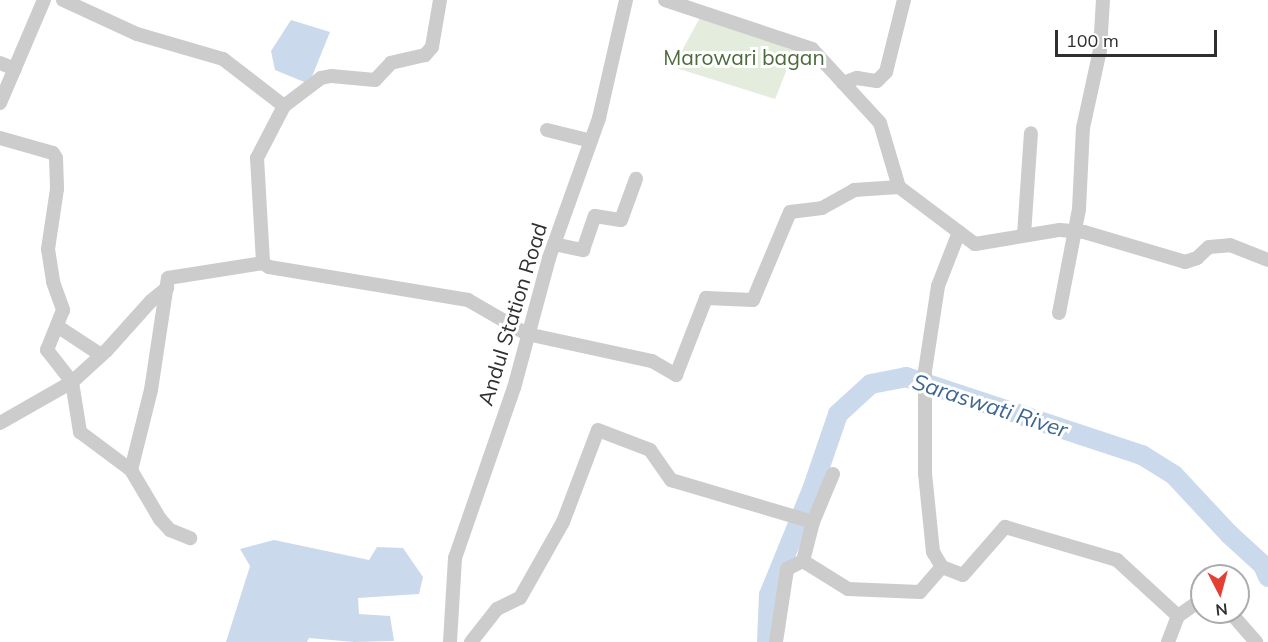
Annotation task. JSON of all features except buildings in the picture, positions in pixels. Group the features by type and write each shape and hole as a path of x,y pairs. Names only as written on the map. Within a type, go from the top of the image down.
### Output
{"street":[{"path":"0,103 44,0"},
{"path":"63,0 137,34 223,59 284,106"},
{"path":"263,263 257,158 284,106 321,78 331,76 375,80 391,63 425,55 432,47 440,0"},
{"name":"Andul Station Road","path":"450,642 455,558 514,388 527,334 554,244 599,118 626,0"},
{"path":"665,0 812,49 880,123 899,187 975,244 1024,235 1074,231 1131,244 1185,262 1197,258 1209,247 1230,245 1268,260"},
{"path":"843,83 857,78 877,81 886,72 904,0"},
{"path":"1059,313 1079,209 1083,128 1100,50 1103,0"},
{"path":"0,63 15,69"},
{"path":"547,130 591,141"},
{"path":"1024,235 1031,133"},
{"path":"0,138 53,153 56,158 57,189 48,249 53,282 63,310 47,350 72,382 80,432 131,470 160,519 170,530 190,538"},
{"path":"554,244 583,250 596,216 621,220 636,179"},
{"path":"131,470 151,390 168,278 179,274 263,263 269,267 468,300 527,334 652,361 676,375 706,298 753,300 790,212 822,207 854,190 899,187"},
{"path":"959,232 938,286 925,372 925,473 933,552 942,567 963,575 1005,527 1117,560 1178,616"},
{"path":"0,423 72,382 101,355 151,301 167,288"},
{"path":"57,326 101,355"},
{"path":"471,642 498,609 520,598 563,522 598,430 650,450 671,480 813,522"},
{"path":"776,642 787,569 803,561 813,522 833,474"},
{"path":"803,561 848,589 920,592 942,567"},
{"path":"1168,642 1178,616 1190,608"},
{"path":"1240,624 1256,642"}],"green space":[{"name":"Marowari bagan","path":"703,12 797,44 775,99 673,67"}],"water":[{"path":"291,20 330,32 309,84 275,70 271,51"},
{"path":"274,540 369,560 377,547 403,548 423,577 419,594 358,598 359,614 390,616 394,641 354,642 309,638 307,642 226,642 250,566 240,549"}],"waterway":[{"name":"Saraswati River","path":"767,642 769,595 813,487 838,414 871,384 906,377 1142,455 1174,475 1229,534 1263,565 1268,577"}]}
